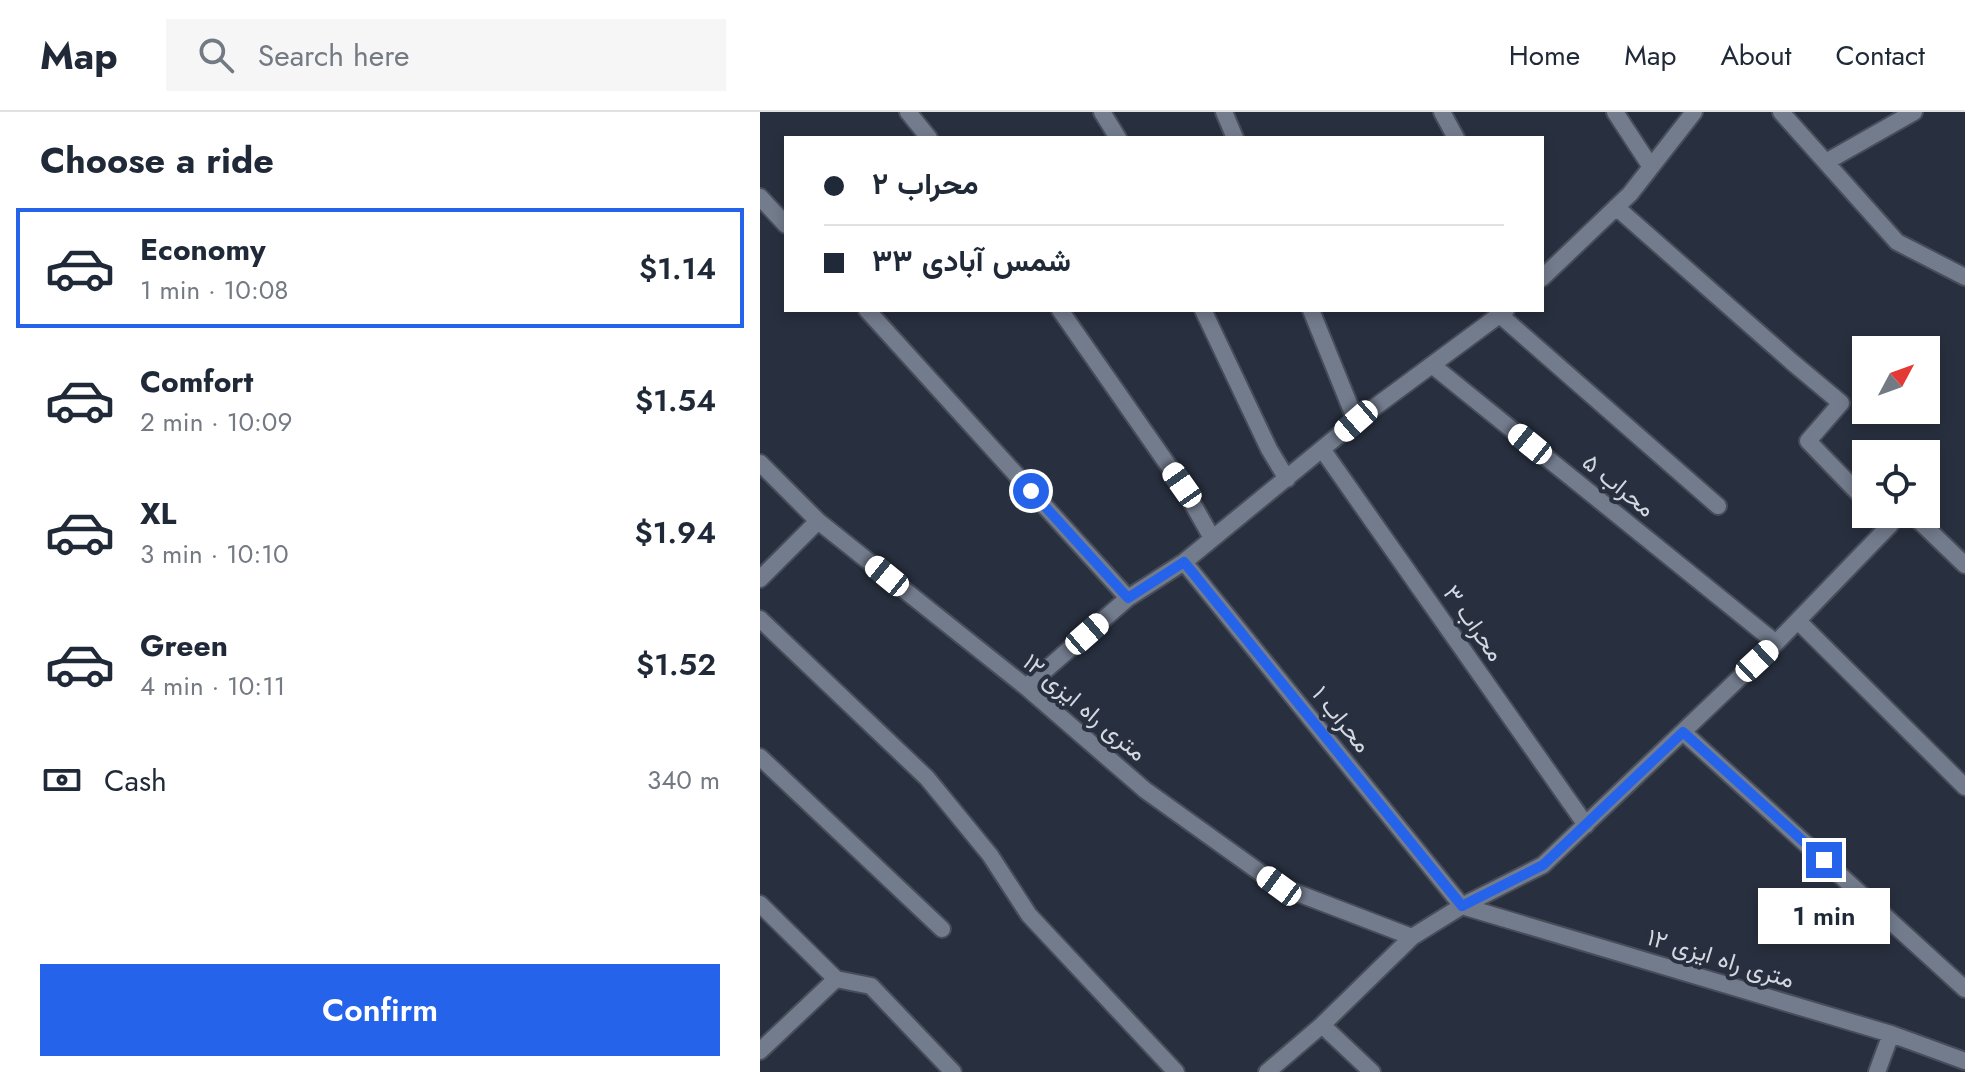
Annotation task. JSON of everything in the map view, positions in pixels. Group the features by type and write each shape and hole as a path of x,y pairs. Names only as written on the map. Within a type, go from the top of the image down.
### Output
{"street":[{"path":"908,112 927,136"},
{"path":"1102,112 1117,136"},
{"path":"1224,112 1234,136"},
{"path":"1442,112 1455,136"},
{"path":"1615,112 1651,167"},
{"path":"1544,276 1616,207 1694,112"},
{"path":"1781,112 1897,242 1965,277"},
{"path":"1826,162 1914,112"},
{"path":"760,197 784,223"},
{"path":"1616,207 1841,403 1808,441 1852,487"},
{"path":"1061,312 1182,485 1212,538"},
{"path":"1204,312 1269,449 1287,479"},
{"path":"1312,312 1356,421"},
{"path":"1026,687 1128,598 1184,562 1356,421 1503,312 1718,506"},
{"path":"871,314 1128,598"},
{"name":"محراب ۵","path":"1432,365 1776,643"},
{"name":"محراب ۳","path":"1322,449 1586,825"},
{"name":"۱۲ متری راه ایزی","path":"760,463 818,521 1026,687 1145,790 1279,886 1412,937"},
{"path":"760,579 818,521"},
{"path":"1267,1072 1322,1025 1412,937 1462,906 1543,865 1798,621 1878,528"},
{"path":"1927,528 1965,565"},
{"name":"محراب ۱","path":"1184,562 1462,906"},
{"path":"760,619 927,778 990,855 1029,915 1176,1072"},
{"path":"1798,621 1965,787"},
{"path":"1683,732 1965,989"},
{"path":"760,757 942,929"},
{"path":"760,904 836,979 871,986 953,1072"},
{"name":"۱۲ متری راه ایزی","path":"1462,906 1891,1034 1965,1061"},
{"path":"760,1051 836,979"},
{"path":"1322,1025 1372,1072"},
{"path":"1877,1072 1891,1034"}],"route":[{"path":"1031,491 1128,598 1184,562 1462,906 1543,865 1683,732 1824,860"}]}
